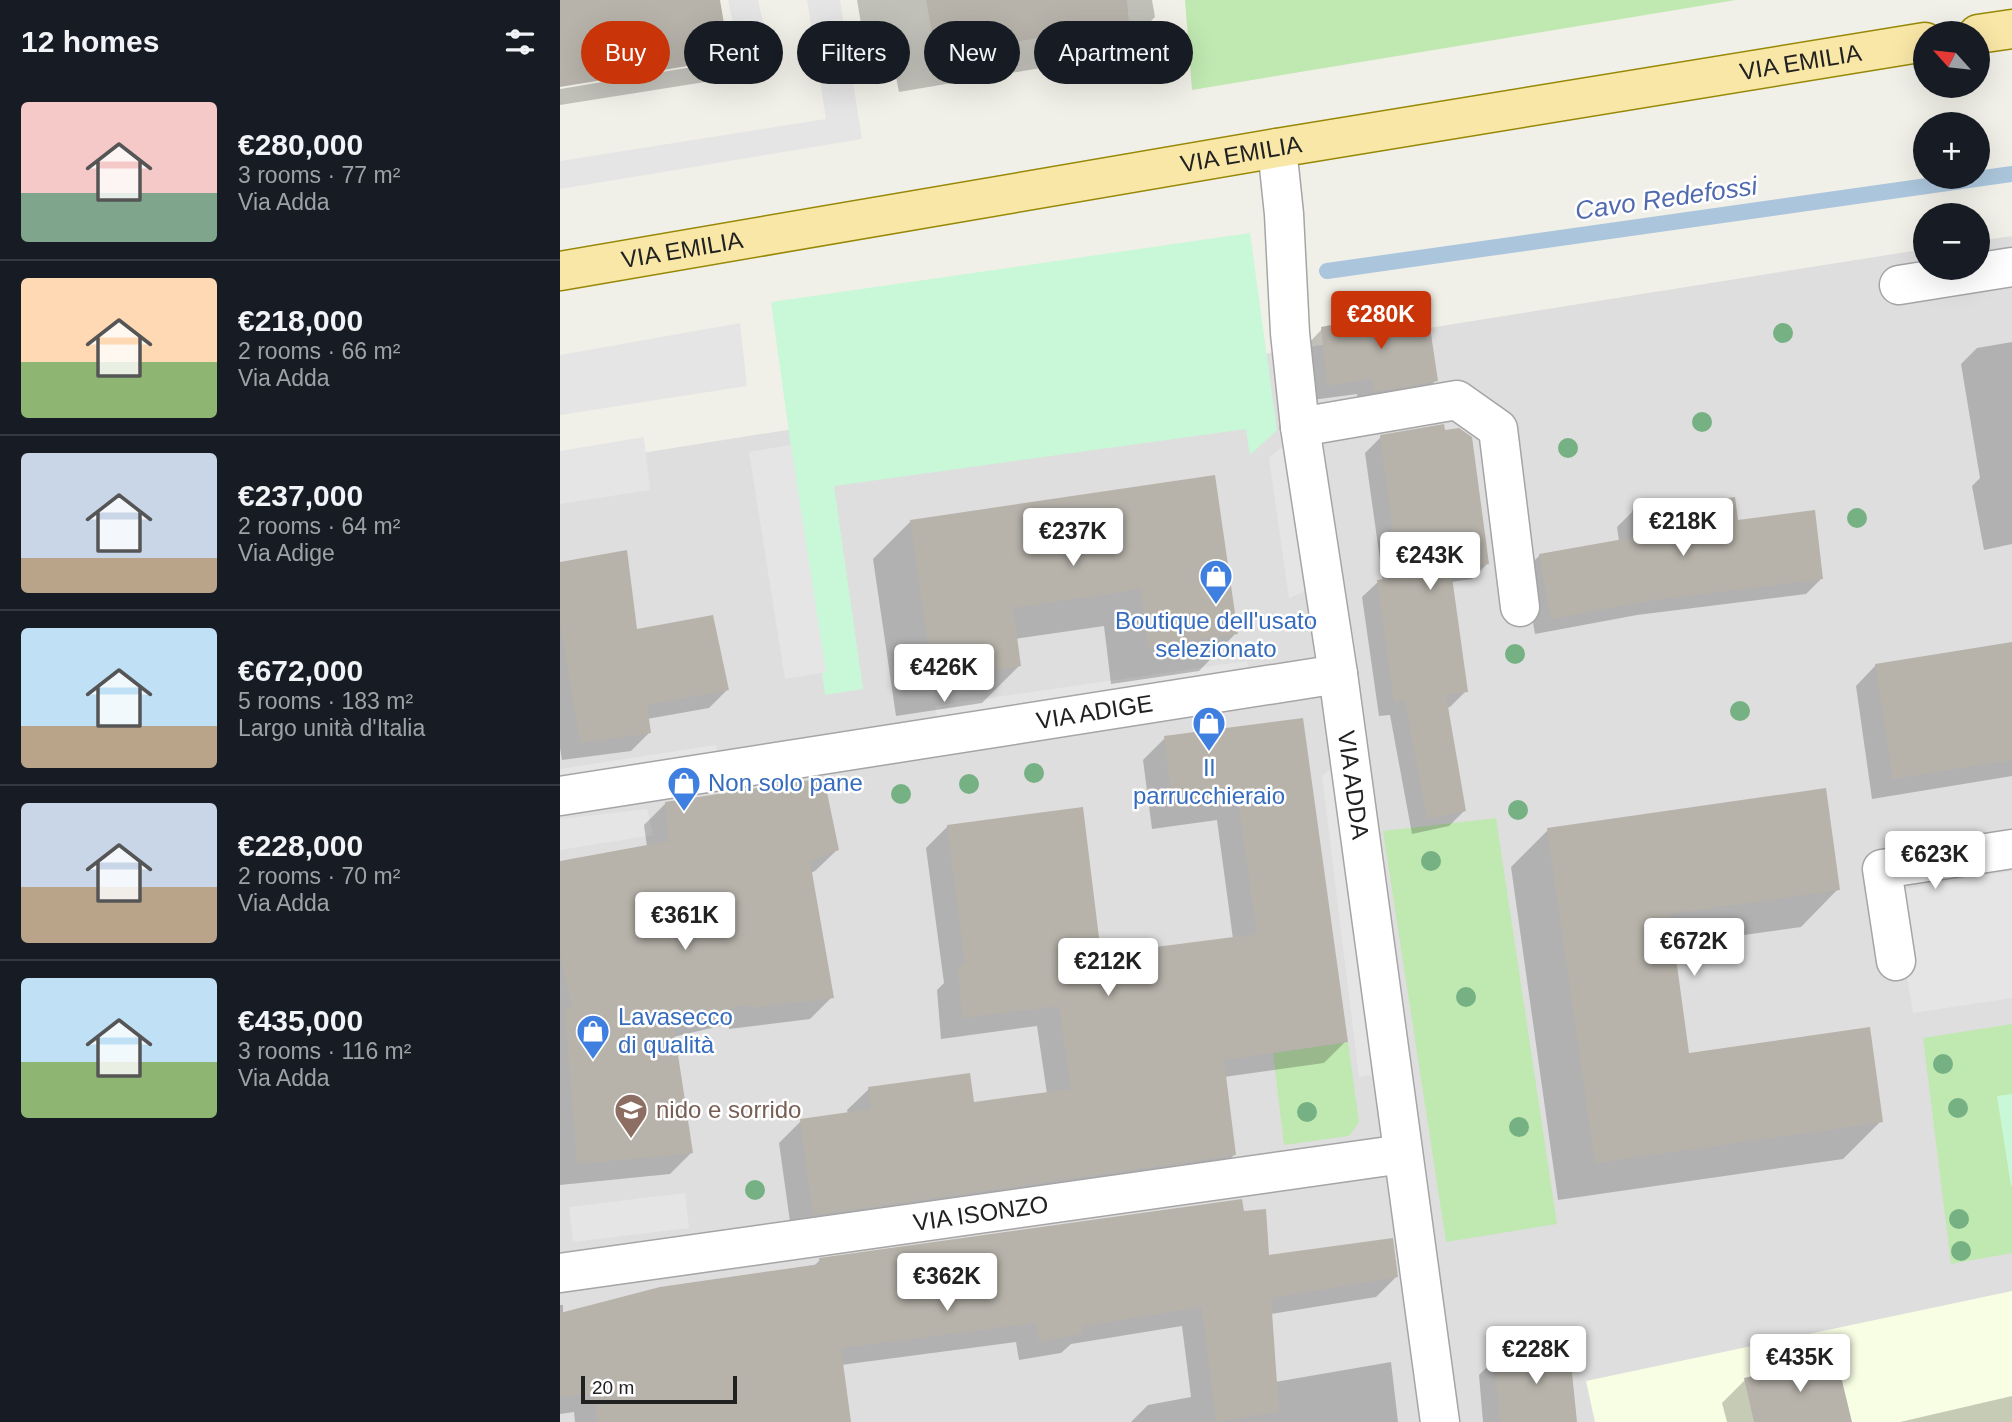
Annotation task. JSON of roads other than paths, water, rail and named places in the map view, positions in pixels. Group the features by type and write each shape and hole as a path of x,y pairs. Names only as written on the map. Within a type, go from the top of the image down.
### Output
{"main road":[{"path":"1990,32 2012,29"},
{"name":"VIA EMILIA","path":"560,271 1277,148 1913,44"}],"street":[{"name":"VIA ADDA","path":"1277,148 1284,214 1290,333 1300,427 1338,674 1440,1422"},
{"path":"1899,285 2012,267"},
{"path":"1300,427 1457,400 1498,429 1520,607"},
{"name":"VIA ADIGE","path":"560,796 1338,674"},
{"path":"1896,961 1882,869 2012,849"},
{"name":"VIA ISONZO","path":"560,1273 1403,1154"}],"waterway":[{"name":"Cavo Redefossi","path":"1327,271 2012,174"}],"place":[{"name":"Boutique dell'usato selezionato","path":"1216,606"},
{"name":"Il parrucchieraio","path":"1209,753"},
{"name":"Non solo pane","path":"684,813"},
{"name":"Lavasecco di qualità","path":"593,1061"},
{"name":"nido e sorrido","path":"631,1140"}]}
